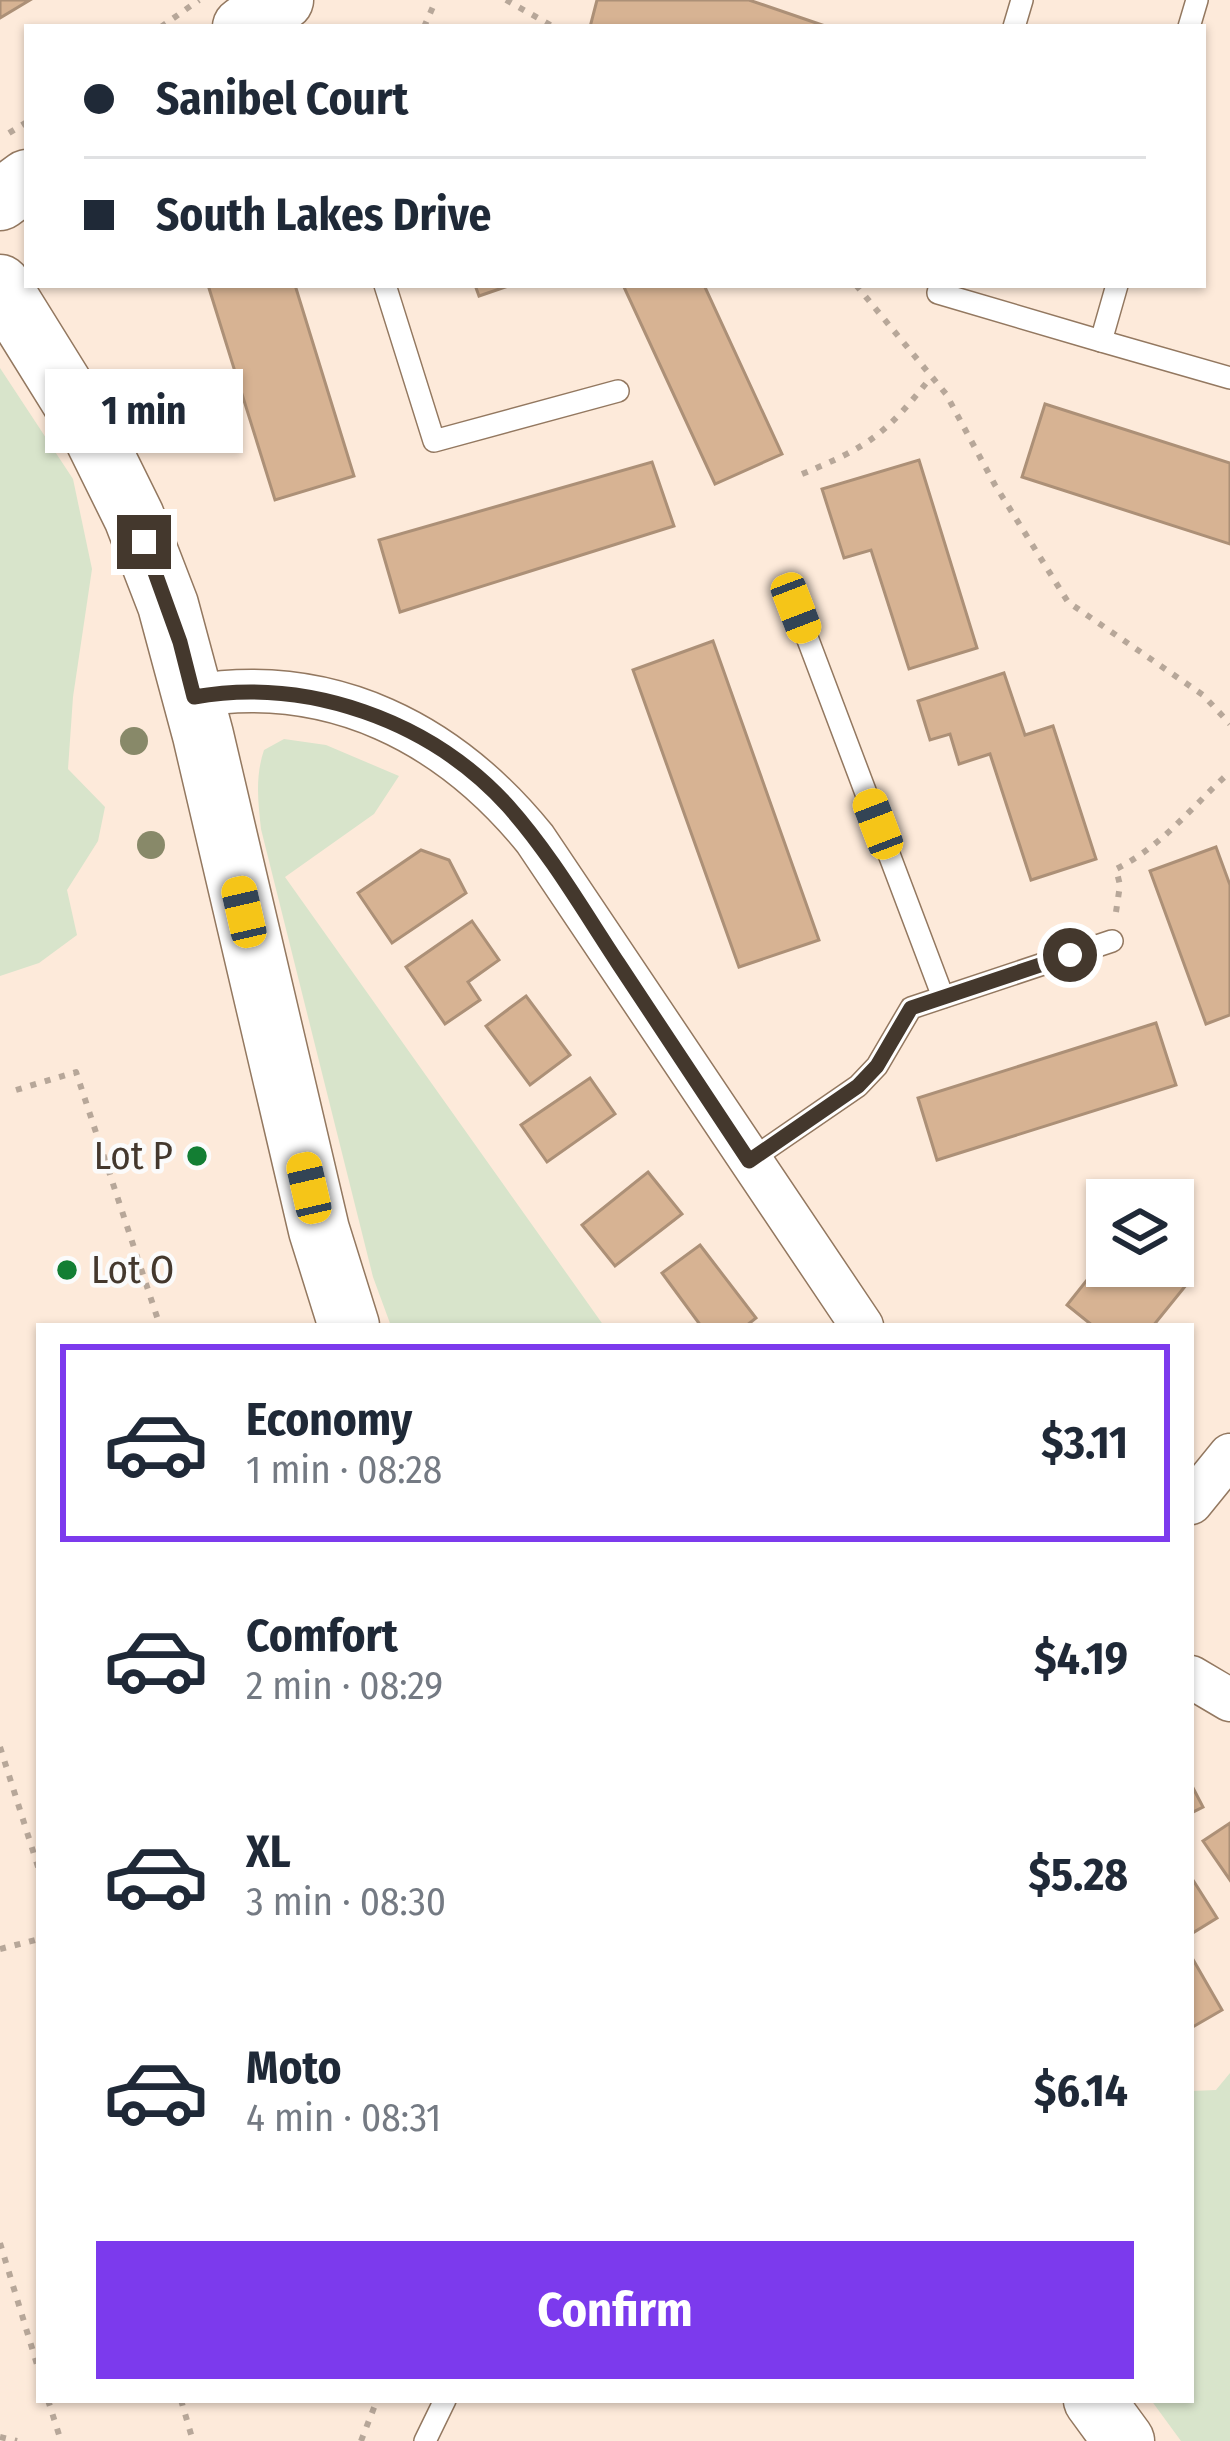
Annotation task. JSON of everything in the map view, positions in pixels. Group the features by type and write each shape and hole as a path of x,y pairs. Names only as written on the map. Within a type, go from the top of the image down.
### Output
{"street":[{"path":"0,285 73,400 134,518 168,605 320,1231 348,1323"},
{"path":"194,697 256,692 344,705 431,743 473,772 535,839 860,1323"},
{"path":"1194,1499 1230,1455"},
{"path":"1194,1679 1230,1700"},
{"path":"1096,2403 1124,2441"}],"lane":[{"path":"386,288 434,441 618,391"},
{"path":"939,288 938,293 1230,378"},
{"path":"1101,341 1116,288"},
{"path":"796,608 943,997"},
{"path":"749,1161 858,1086 877,1066 911,1008 1112,941"},
{"path":"425,2441 444,2403"}],"path":[{"path":"165,24 199,0"},
{"path":"506,0 549,24"},
{"path":"858,288 956,411 1068,602 1203,695 1230,724"},
{"path":"802,474 854,451 892,426 931,377"},
{"path":"1112,941 1120,885 1116,869 1141,857 1230,772"},
{"path":"16,1090 76,1072 159,1323"},
{"path":"0,1747 36,1861"},
{"path":"0,1949 36,1940"},
{"path":"0,2243 36,2361"},
{"path":"49,2403 61,2441"},
{"path":"182,2403 193,2441"},
{"path":"361,2441 375,2403"},
{"path":"0,2437 17,2441"}],"green space":[{"path":"0,368 73,479 92,569 73,697 68,769 105,807 98,841 67,890 77,935 39,963 0,976"},
{"path":"284,739 326,745 399,776 374,814 285,877 602,1323 390,1323 373,1277 261,829 258,789 264,750"},
{"path":"1230,2073 1230,2441 1181,2441 1153,2403 1194,2403 1194,2091 1216,2090"}],"building":[{"path":"0,0 30,0 0,18"},
{"path":"597,0 749,0 819,24 591,24"},
{"path":"209,288 296,288 354,476 275,500"},
{"path":"476,288 502,288 479,296"},
{"path":"624,288 705,288 782,454 715,484"},
{"path":"1045,404 1230,463 1230,544 1022,477"},
{"path":"919,460 977,648 909,669 871,550 844,558 822,489"},
{"path":"652,462 674,526 400,612 379,540"},
{"path":"713,641 819,940 739,967 633,670"},
{"path":"1004,673 1025,735 1053,726 1096,859 1031,880 990,754 959,764 950,734 930,740 918,701"},
{"path":"1216,847 1230,885 1230,1015 1206,1024 1150,871"},
{"path":"421,850 449,860 466,893 392,943 358,893"},
{"path":"472,921 499,960 468,982 480,1000 445,1024 406,967"},
{"path":"526,996 570,1055 530,1085 486,1026"},
{"path":"1156,1023 1176,1085 937,1160 918,1098"},
{"path":"590,1078 615,1114 547,1162 521,1125"},
{"path":"648,1172 682,1214 615,1266 582,1225"},
{"path":"700,1245 756,1318 750,1323 699,1323 662,1273"},
{"path":"1086,1281 1086,1287 1185,1287 1155,1323 1089,1323 1067,1305"},
{"path":"1194,1790 1203,1807 1194,1812"},
{"path":"1230,1823 1230,1880 1203,1841"},
{"path":"1194,1882 1217,1918 1194,1932"},
{"path":"1194,1961 1222,2010 1194,2026"}],"place":[{"name":"Lot P","path":"197,1156"},
{"name":"Lot O","path":"67,1270"}],"route":[{"path":"144,542 194,697 256,692 344,705 431,743 485,782 535,839 749,1161 858,1086 877,1066 911,1008 1070,955"}]}
